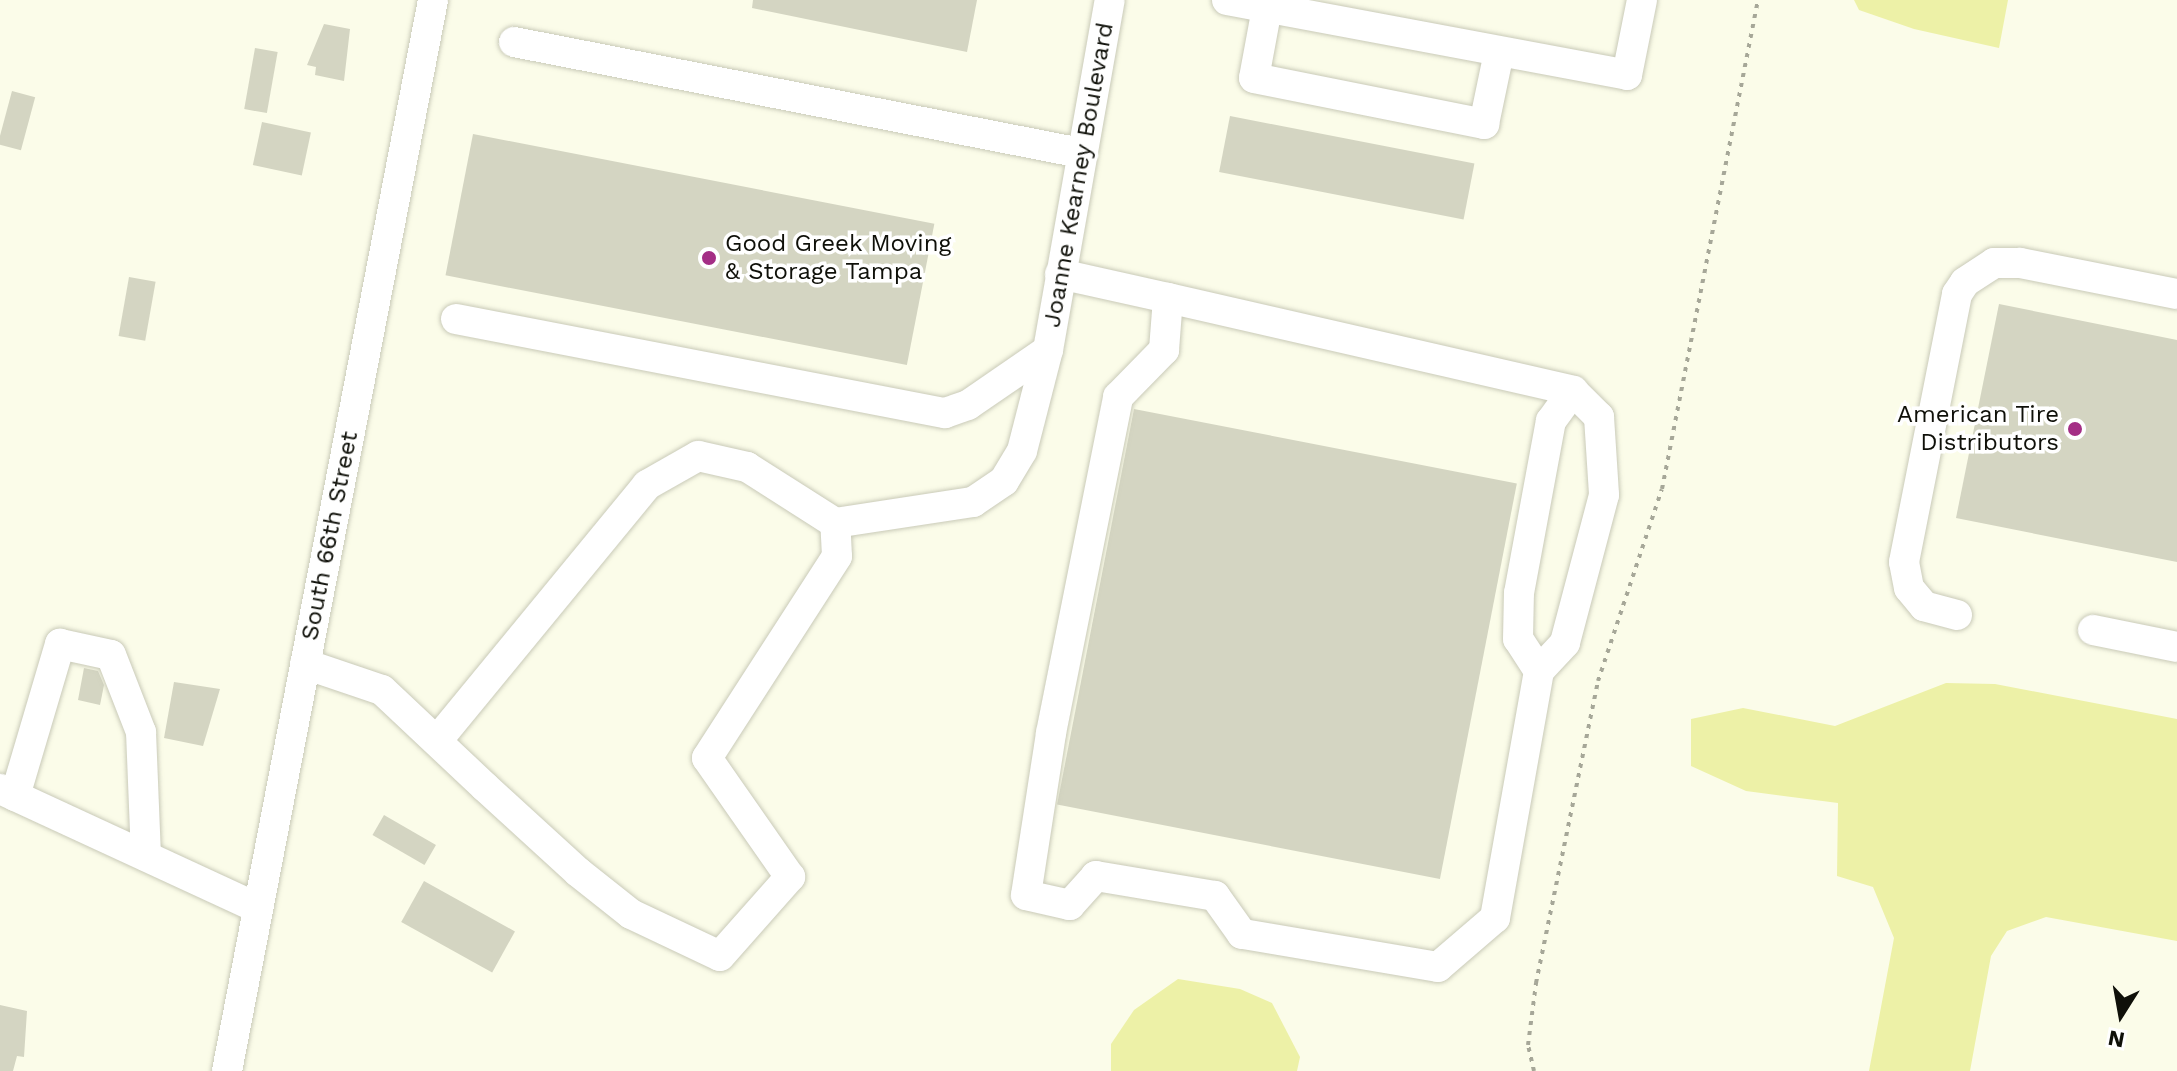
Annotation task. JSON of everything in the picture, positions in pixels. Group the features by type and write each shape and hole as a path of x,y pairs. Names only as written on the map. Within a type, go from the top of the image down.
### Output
{"street":[{"name":"South 66th Street","path":"227,1071 433,0"},
{"name":"Joanne Kearney Boulevard","path":"835,523 973,502 1004,481 1022,451 1048,350 1110,0"},
{"path":"1232,1 1627,75 1642,0"},
{"path":"1267,8 1254,78 1484,124 1499,52"},
{"path":"514,42 1081,153"},
{"path":"1957,615 1924,606 1909,588 1904,562 1957,294 1965,282 1994,263 2020,263 2177,294"},
{"path":"1060,274 1168,298 1573,391 1599,417 1604,495 1565,643 1539,671 1495,918 1438,967 1242,934 1215,896 1200,893 1096,876 1070,905 1026,895 1051,733 1118,397 1164,350 1168,298"},
{"path":"456,319 945,413 968,405 1048,350"},
{"path":"1539,671 1518,639 1519,593 1551,421 1573,391"},
{"path":"305,664 382,690 437,741 631,914 720,956 790,877 707,758 837,556 835,523 747,467 698,456 647,485 437,741"},
{"path":"2093,630 2177,647"},
{"path":"146,856 141,732 111,655 60,644 7,793 258,908"}],"path":[{"path":"1534,1071 1528,1045 1536,983 1598,681 1662,489 1758,0"}],"green space":[{"path":"1854,0 2008,0 1999,48 1914,29 1859,10"},
{"path":"1946,683 1995,684 2177,719 2177,941 2046,917 2007,931 1991,956 1970,1071 1869,1071 1894,938 1873,887 1837,876 1838,803 1746,791 1691,766 1691,719 1743,708 1835,726"},
{"path":"1178,979 1240,989 1272,1003 1300,1057 1297,1071 1111,1071 1111,1044 1134,1010"}],"building":[{"path":"753,0 977,0 967,52 752,8"},
{"path":"324,24 350,29 344,81 315,75 316,67 307,65"},
{"path":"255,48 278,52 267,113 244,109"},
{"path":"12,91 35,97 21,150 0,145"},
{"path":"1230,116 1474,164 1464,219 1219,172"},
{"path":"262,122 311,132 302,175 253,165"},
{"path":"473,134 934,224 907,365 446,275"},
{"path":"129,277 156,282 145,341 119,336"},
{"name":"American Tire Distributors","path":"1999,304 2177,340 2177,562 1956,518"},
{"path":"1134,409 1517,483 1440,879 1057,805"},
{"path":"84,668 98,671 104,685 100,705 78,700"},
{"path":"174,682 220,689 203,746 164,738"},
{"path":"384,815 436,845 424,865 372,835"},
{"path":"424,881 515,931 492,973 401,922"},
{"path":"0,1005 27,1011 24,1057 17,1056 13,1071 0,1071"}],"place":[{"name":"Good Greek Moving & Storage Tampa","path":"709,258"},
{"name":"American Tire Distributors","path":"2075,429"}]}
